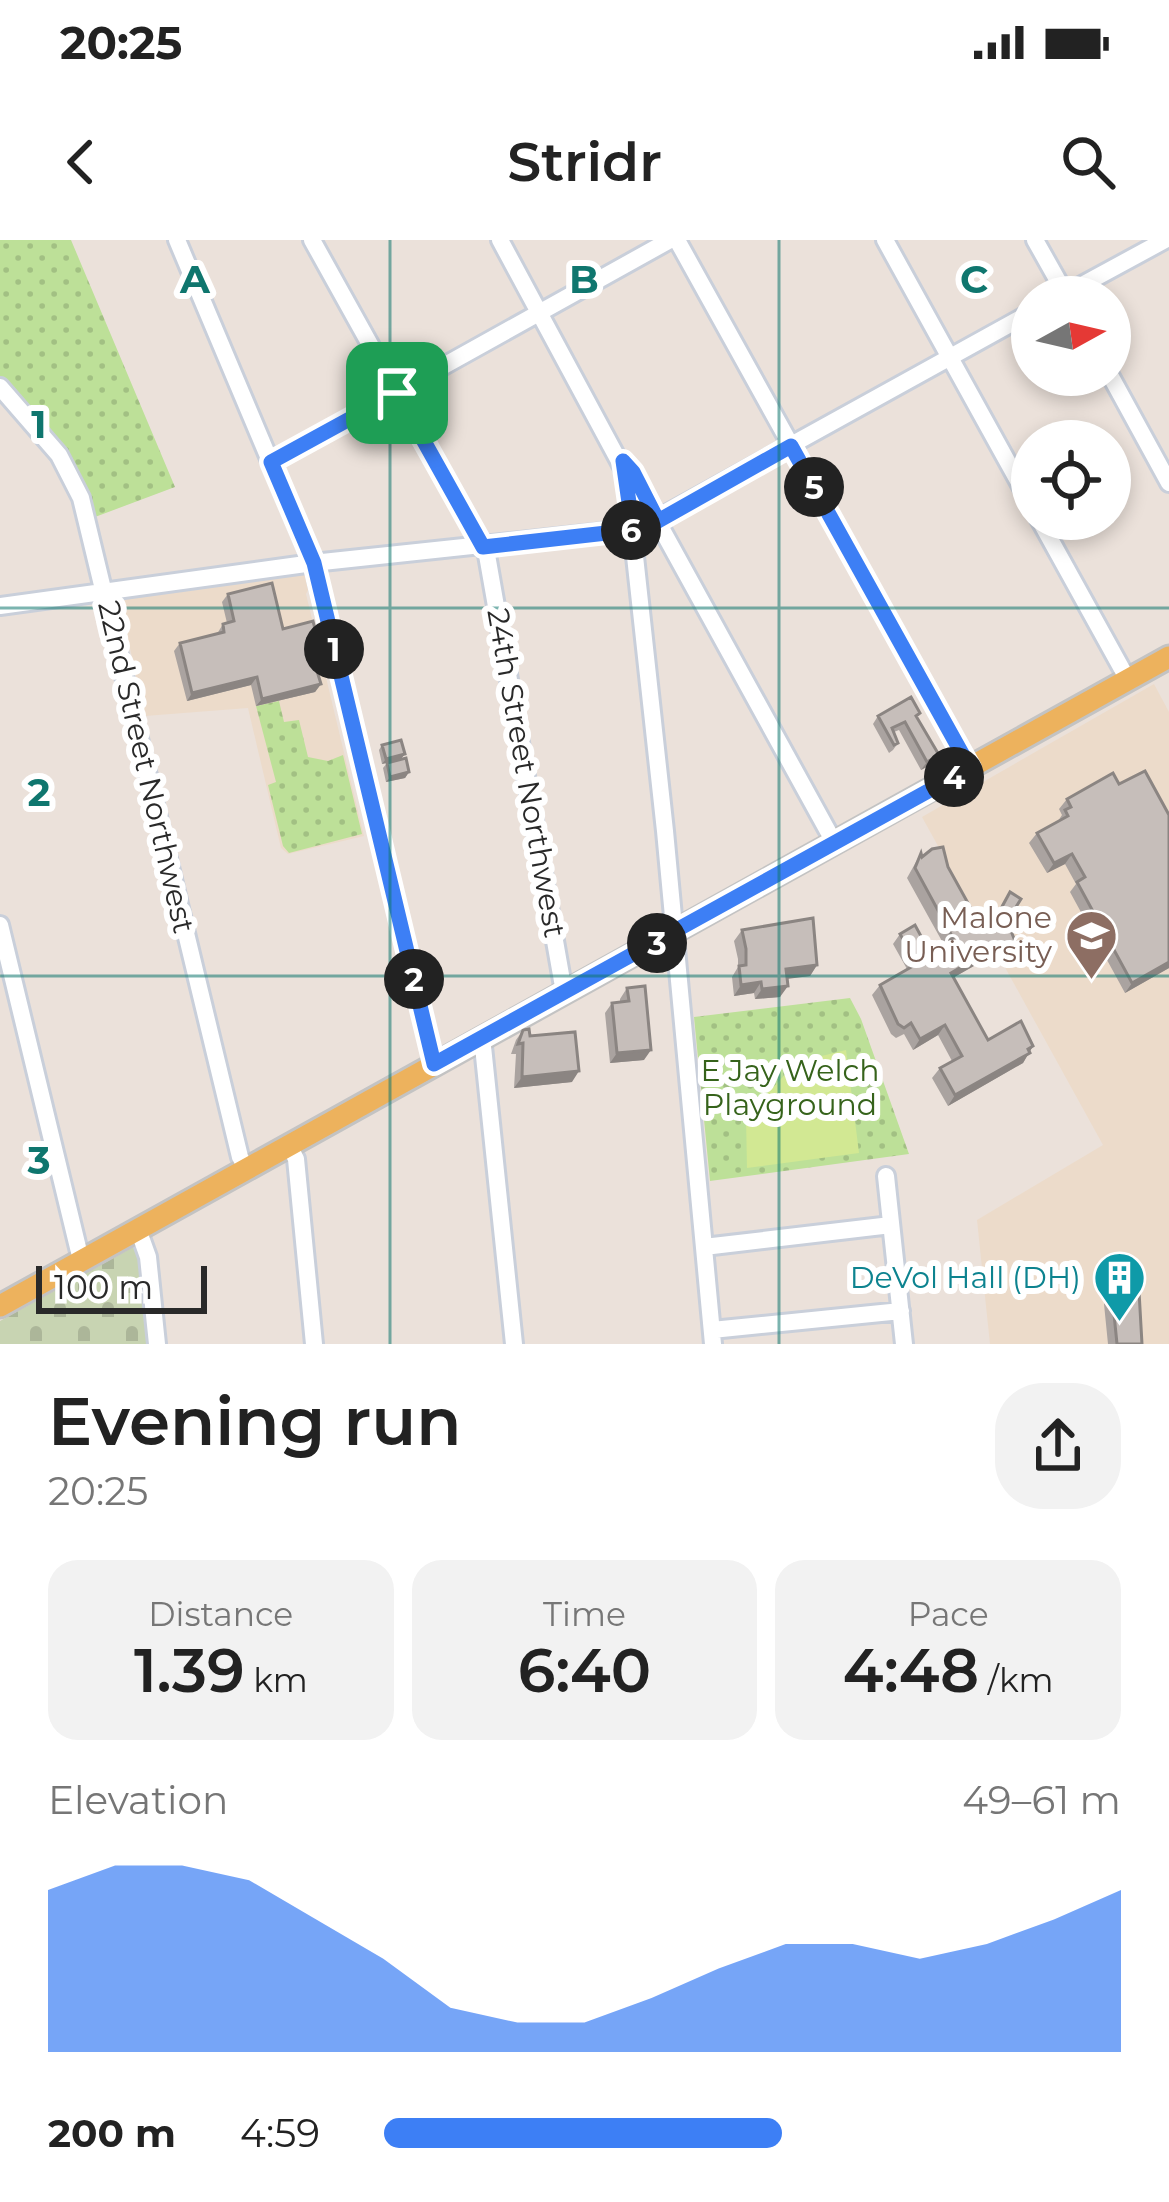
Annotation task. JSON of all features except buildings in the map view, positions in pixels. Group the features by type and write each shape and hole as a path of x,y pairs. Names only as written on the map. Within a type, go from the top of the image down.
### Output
{"main road":[{"path":"0,1306 1169,657"}],"street":[{"path":"177,240 314,563 434,1064"},
{"name":"24th Street Northwest","path":"312,240 489,563 565,992"},
{"path":"500,240 633,472 835,844"},
{"path":"271,462 674,240 970,768"},
{"path":"885,240 1011,468"},
{"path":"1036,240 1054,276"},
{"path":"1100,276 1165,240"},
{"path":"0,606 314,563 633,530 658,521 1011,325"},
{"name":"22nd Street Northwest","path":"0,387 59,455 75,482 246,1168"},
{"path":"1121,396 1169,483"},
{"path":"623,461 713,1337 901,1311"},
{"path":"1051,540 1128,680"},
{"path":"0,925 81,1260"},
{"path":"482,1037 514,1344"},
{"path":"289,1144 296,1159 314,1344"},
{"path":"886,1176 904,1344"},
{"path":"704,1247 891,1225"},
{"path":"138,1229 148,1257 157,1344"}],"shaded area":[{"path":"307,572 311,584 306,594 364,836 288,854 281,848 248,708 145,716 120,603 123,597"},
{"name":"Malone University","path":"1154,684 1169,712 1169,1344 990,1344 977,1220 1103,1145 922,817"}],"green space":[{"path":"0,240 71,240 175,487 95,517 77,468 52,431 0,377"},
{"path":"279,701 284,722 299,720 308,757 328,761 343,755 362,834 289,853 283,846 268,785 276,782 256,706"},
{"name":"E Jay Welch Playground","path":"850,998 909,1154 710,1181 694,1017"},
{"path":"846,1050 859,1153 747,1168 746,1116 797,1062"},
{"path":"133,1247 143,1253 153,1344 0,1344 0,1321"}],"place":[{"name":"Malone University","path":"1091,981"},
{"name":"DeVol Hall (DH)","path":"1120,1324"}],"route":[{"path":"397,393 483,547 633,530 623,461 658,521 791,446 970,768 434,1064 314,563 271,462 397,393"}]}
